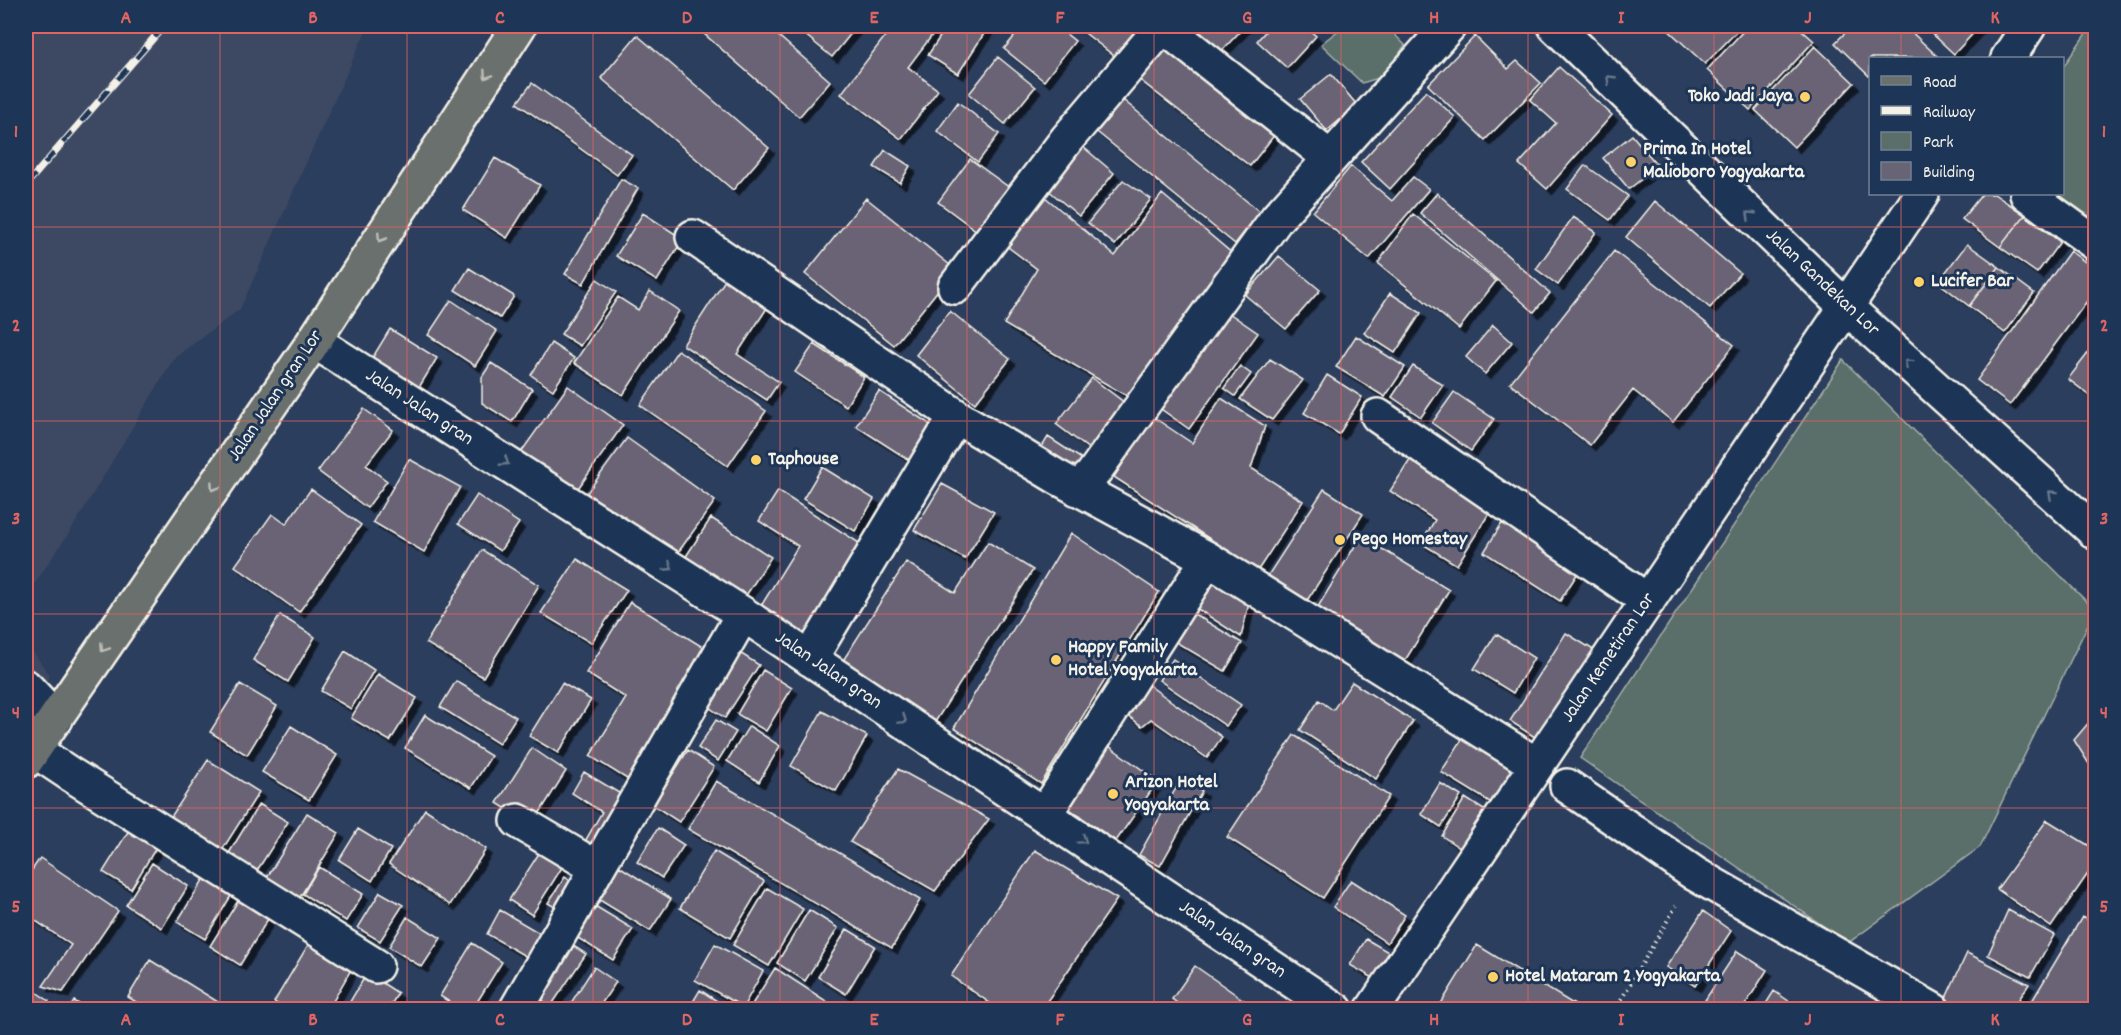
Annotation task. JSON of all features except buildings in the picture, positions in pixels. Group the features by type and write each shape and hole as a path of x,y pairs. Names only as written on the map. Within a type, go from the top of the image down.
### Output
{"main road":[{"name":"Jalan Jalan gran Lor","path":"28,751 56,718 314,340 519,26"}],"street":[{"path":"955,287 1067,139 1163,26 1330,158"},
{"path":"1078,489 1092,476 1277,218 1449,26"},
{"name":"Jalan Gandekan Lor","path":"1555,26 1846,307 2096,533"},
{"path":"2009,57 2029,26"},
{"name":"Jalan Kemetiran Lor","path":"1372,1010 1921,195"},
{"path":"2028,195 2096,244"},
{"path":"693,237 956,416 1078,489 1208,559 1537,765"},
{"name":"Jalan Jalan gran","path":"314,340 743,614 1336,1010"},
{"path":"810,659 956,416"},
{"path":"1378,416 1648,601"},
{"path":"1045,814 1208,559"},
{"path":"527,1005 597,868 743,614"},
{"path":"26,687 56,718"},
{"path":"28,751 376,966"},
{"path":"1567,786 1695,874 1933,1010"},
{"path":"518,820 597,868"}],"path":[{"path":"1615,1010 1695,874"}],"shaded area":[{"path":"26,26 368,26 240,309 174,358 73,527 26,596"},
{"path":"26,642 50,676 26,711"}],"green space":[{"path":"1344,26 1386,26 1405,45 1385,76 1362,83 1321,44"},
{"path":"2091,26 2095,26 2095,224 2057,195 2064,195 2064,66"},
{"path":"1843,360 2095,610 1980,847 1848,943 1580,758"}],"railway":[{"path":"26,185 164,26"}],"place":[{"name":"Toko Jadi Jaya","path":"1805,97"},
{"name":"Prima In Hotel Malioboro Yogyakarta","path":"1631,162"},
{"name":"Lucifer Bar","path":"1919,282"},
{"name":"Taphouse","path":"756,460"},
{"name":"Pego Homestay","path":"1340,540"},
{"name":"Happy Family Hotel Yogyakarta","path":"1056,660"},
{"name":"Arizon Hotel Yogyakarta","path":"1113,794"},
{"name":"Hotel Mataram 2 Yogyakarta","path":"1493,977"}]}
